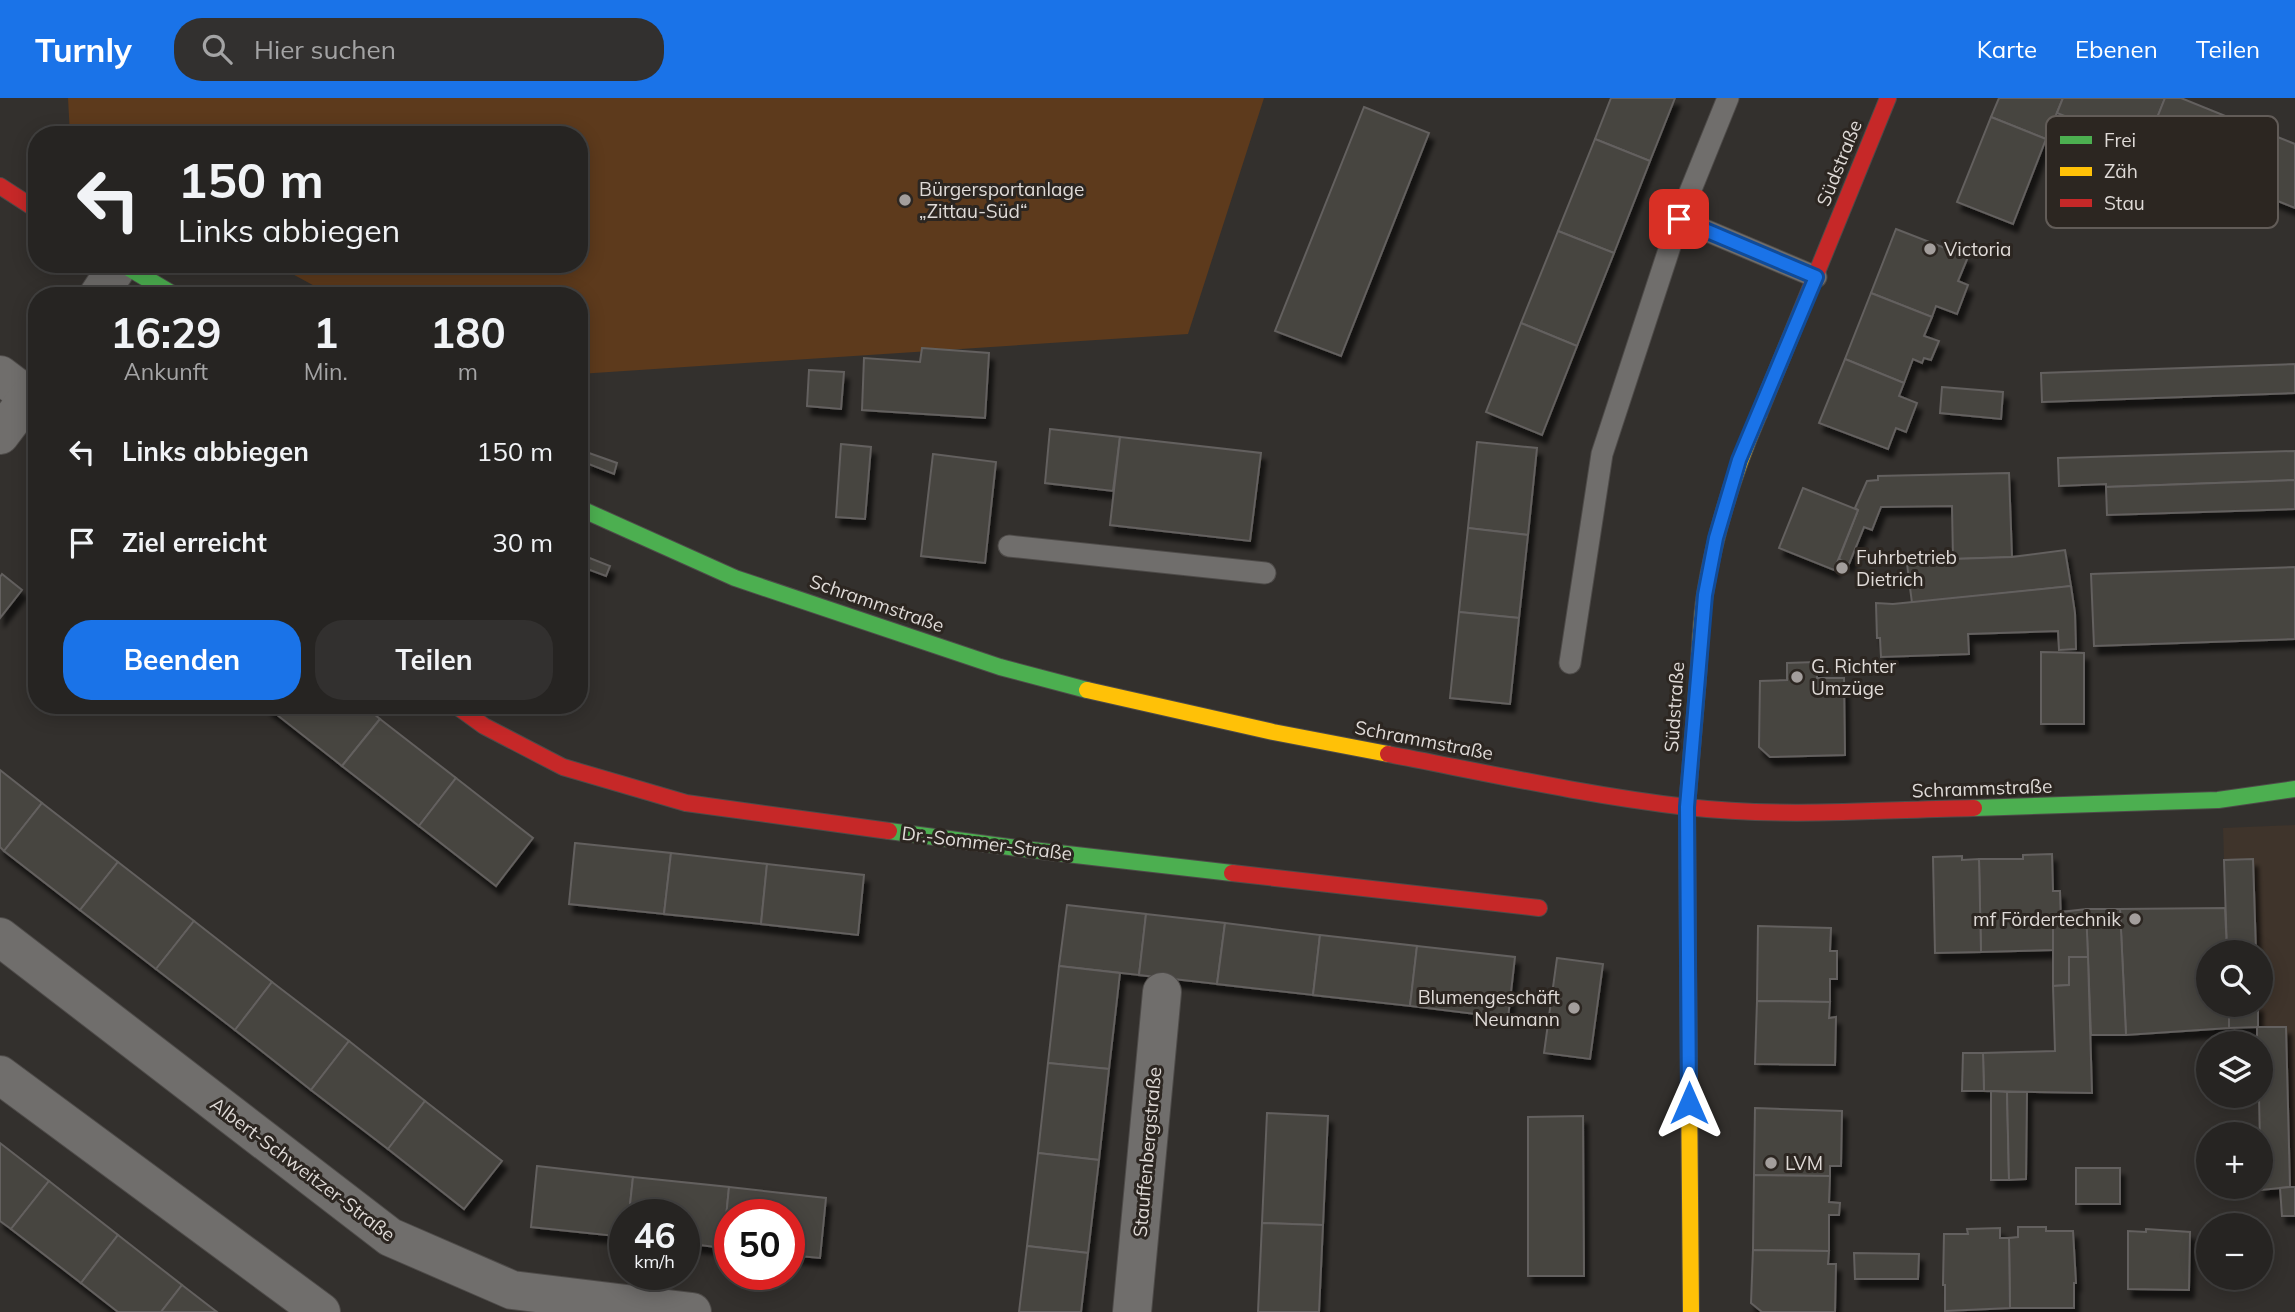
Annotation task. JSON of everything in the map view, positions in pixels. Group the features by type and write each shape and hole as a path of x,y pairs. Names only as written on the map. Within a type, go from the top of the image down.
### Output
{"main road":[{"name":"Südstraße","path":"1691,1312 1687,807 1703,607 1716,538 1739,460 1888,98"},
{"path":"0,186 28,204"},
{"path":"136,273 161,287"},
{"name":"Schrammstraße","path":"588,512 736,578 1000,667 1132,702 1557,786 1687,807 1775,813 1950,811 2218,800 2295,789"},
{"name":"Dr.-Sommer-Straße","path":"467,714 484,726 563,767 686,803 1032,850 1539,908"}],"street":[{"path":"0,435 26,390"},
{"name":"Albert-Schweitzer-Straße","path":"0,937 390,1237 512,1290 692,1312"},
{"name":"Stauffenbergstraße","path":"1132,1312 1162,992"},
{"path":"0,1075 321,1312"}],"lane":[{"path":"1570,663 1602,454 1679,219 1728,98"},
{"path":"1679,219 1816,277"},
{"path":"1009,546 1265,573"}],"shaded area":[{"name":"Bürgersportanlage „Zittau-Süd“","path":"68,98 1264,98 1188,334 588,373 588,287 316,287 291,273 588,273 588,126 70,126"},
{"path":"2295,825 2295,1216 2282,1216 2280,1189 2273,1189 2273,1122 2260,1122 2259,1108 2273,1108 2273,1031 2257,1031 2257,1027 2229,1028 2229,1017 2273,1017 2273,940 2227,940 2223,828"}],"building":[{"path":"1611,98 1675,98 1650,161 1595,139"},
{"path":"1999,98 2063,98 2056,116 2046,116 2046,139 1991,117"},
{"path":"2063,98 2165,98 2158,116 2065,116 2057,113"},
{"path":"2165,98 2181,98 2225,116 2158,116"},
{"path":"1364,107 1429,133 1341,356 1275,331"},
{"path":"1991,117 2046,139 2013,224 1957,202"},
{"path":"2278,137 2295,144 2295,208 2278,201"},
{"path":"1595,139 1650,161 1614,253 1558,231"},
{"path":"1896,229 1968,257 1958,281 1968,285 1957,314 1936,306 1932,317 1871,293"},
{"path":"1558,231 1614,253 1577,346 1521,323"},
{"path":"1871,293 1932,317 1924,336 1939,341 1931,360 1924,358 1922,363 1913,359 1904,383 1845,359"},
{"path":"1521,323 1577,346 1542,435 1486,412"},
{"path":"922,348 989,353 985,418 862,410 864,358 920,362"},
{"path":"1845,359 1904,383 1899,396 1917,403 1906,432 1896,428 1888,449 1819,423"},
{"path":"2295,364 2295,393 2042,402 2041,373"},
{"path":"809,370 844,372 841,409 807,406"},
{"path":"1942,387 2003,392 2001,419 1940,413"},
{"path":"1050,429 1120,437 1113,491 1045,483"},
{"path":"1120,437 1261,453 1250,541 1110,525"},
{"path":"1477,442 1537,448 1528,535 1468,528"},
{"path":"841,444 871,447 865,519 836,517"},
{"path":"2295,451 2295,480 2106,487 2106,484 2059,486 2058,458"},
{"path":"589,453 617,463 614,474 588,464"},
{"path":"933,454 996,462 985,563 921,556"},
{"path":"2009,473 2012,557 1953,559 1952,506 1881,507 1872,530 1864,527 1849,564 1839,559 1858,510 1855,508 1867,481 1878,480 1878,476"},
{"path":"2295,480 2295,509 2107,515 2106,487"},
{"path":"1803,488 1858,510 1834,570 1779,548"},
{"path":"1468,528 1528,535 1519,618 1459,612"},
{"path":"2065,550 2071,586 1912,603 1907,564 2012,557"},
{"path":"588,557 610,566 606,576 588,569"},
{"path":"2295,567 2295,639 2094,646 2091,574"},
{"path":"2,574 22,590 0,618 0,577"},
{"path":"2071,586 2076,649 2059,650 2058,631 1968,634 1969,654 1881,657 1880,638 1877,638 1876,603 1893,604"},
{"path":"1459,612 1519,618 1510,704 1450,698"},
{"path":"2041,652 2084,653 2084,724 2041,724"},
{"path":"1816,662 1817,678 1844,678 1845,755 1770,757 1759,747 1760,681 1787,680 1787,663"},
{"path":"276,714 374,714 380,719 342,766"},
{"path":"380,719 456,778 419,826 342,766"},
{"path":"0,770 42,803 4,851 0,847"},
{"path":"456,778 533,838 496,886 419,826"},
{"path":"42,803 118,862 80,910 4,851"},
{"path":"575,843 671,853 664,914 569,904"},
{"path":"671,853 767,864 761,924 664,914"},
{"path":"2052,854 2053,891 2060,891 2061,921 2053,921 2053,950 1981,952 1979,859 2023,859 2023,855"},
{"path":"1962,856 1962,860 1979,859 1981,952 1935,953 1933,857"},
{"path":"2253,859 2256,940 2227,940 2224,860"},
{"path":"118,862 194,921 156,969 80,910"},
{"path":"767,864 864,875 858,935 761,924"},
{"path":"1067,905 1146,914 1139,975 1059,966"},
{"path":"2225,908 2226,940 2196,940 2196,1017 2229,1017 2229,1028 2126,1035 2120,909"},
{"path":"2086,909 2120,909 2126,1035 2091,1035"},
{"path":"2086,909 2088,957 2069,957 2069,985 2053,986 2053,921 2061,921 2061,912"},
{"path":"1146,914 1225,923 1217,984 1139,975"},
{"path":"194,921 272,982 235,1030 156,969"},
{"path":"1225,923 1320,935 1313,995 1217,984"},
{"path":"1758,926 1831,928 1830,951 1837,951 1837,979 1830,979 1830,1002 1757,1001"},
{"path":"1320,935 1417,946 1410,1006 1313,995"},
{"path":"1417,946 1515,957 1508,1018 1410,1006"},
{"path":"2069,957 2088,957 2092,1093 1984,1091 1983,1053 2055,1051 2053,986 2069,985"},
{"name":"Blumengeschäft Neumann","path":"1557,958 1603,964 1590,1059 1544,1053"},
{"path":"1059,966 1120,973 1109,1069 1048,1063"},
{"path":"272,982 349,1041 311,1090 235,1030"},
{"path":"1757,1001 1830,1002 1829,1018 1836,1017 1835,1065 1755,1064"},
{"path":"2229,1017 2258,1017 2258,1027 2229,1028"},
{"path":"2257,1027 2286,1027 2290,1187 2273,1189 2273,1122 2260,1122 2259,1108 2273,1108 2273,1031 2257,1031"},
{"path":"349,1041 425,1101 388,1149 311,1090"},
{"path":"1963,1053 1983,1053 1984,1091 1962,1091"},
{"path":"1048,1063 1109,1069 1099,1160 1038,1153"},
{"path":"1991,1091 2007,1092 2009,1180 1991,1180"},
{"path":"2007,1092 2027,1092 2026,1179 2009,1180"},
{"path":"425,1101 502,1161 464,1209 388,1149"},
{"path":"1755,1108 1842,1111 1841,1166 1830,1166 1830,1176 1754,1175"},
{"path":"1267,1113 1328,1116 1323,1225 1262,1223"},
{"path":"1583,1116 1584,1276 1528,1276 1528,1117"},
{"path":"0,1143 49,1181 11,1229 0,1221"},
{"path":"1038,1153 1099,1160 1088,1253 1027,1246"},
{"path":"537,1166 633,1177 631,1199 609,1199 609,1235 531,1227"},
{"path":"2076,1168 2120,1168 2120,1204 2076,1204"},
{"path":"1754,1175 1830,1176 1829,1202 1840,1203 1839,1215 1829,1215 1829,1251 1753,1250"},
{"path":"633,1177 729,1187 728,1199 714,1199 714,1247 700,1245 700,1199 631,1199"},
{"path":"49,1181 118,1235 81,1283 11,1229"},
{"path":"729,1187 826,1198 820,1258 805,1257 805,1199 728,1199"},
{"path":"2295,1187 2295,1216 2282,1216 2280,1188"},
{"path":"1262,1223 1323,1225 1319,1312 1258,1312"},
{"path":"2018,1227 2073,1231 2076,1283 2074,1308 2010,1308 2009,1238 2018,1237"},
{"path":"2000,1228 2000,1238 2009,1238 2010,1308 1945,1311 1944,1234 1968,1234 1967,1229"},
{"path":"2146,1229 2190,1232 2189,1290 2128,1289 2128,1231 2146,1232"},
{"path":"118,1235 182,1285 161,1312 118,1312 81,1283"},
{"path":"1027,1246 1088,1253 1081,1312 1019,1312"},
{"path":"1753,1250 1829,1251 1828,1264 1836,1264 1835,1312 1762,1312 1751,1303"},
{"path":"1854,1253 1919,1254 1918,1279 1855,1279"},
{"path":"182,1285 217,1312 161,1312"}],"traffic: fast":[{"path":"137,273 161,287"},
{"path":"588,512 735,578 1000,667 1087,690"},
{"path":"1688,967 1687,807 1697,690"},
{"path":"1974,808 2218,800 2295,789"},
{"path":"889,831 1232,873"}],"traffic: slow":[{"path":"1697,690 1703,606 1714,548 1741,458 1759,414"},
{"path":"1087,690 1273,732 1388,754"},
{"path":"1688,967 1691,1312"}],"traffic: jam":[{"path":"1759,414 1888,98"},
{"path":"0,186 28,204"},
{"path":"467,714 484,726 563,767 686,803 889,831"},
{"path":"1388,754 1574,790 1687,807 1795,813 1974,808"},
{"path":"1232,873 1539,908"}],"place":[{"name":"Bürgersportanlage „Zittau-Süd“","path":"905,200"},
{"name":"Victoria","path":"1930,249"},
{"name":"Fuhrbetrieb Dietrich","path":"1842,568"},
{"name":"G. Richter Umzüge","path":"1797,677"},
{"name":"mf Fördertechnik","path":"2135,919"},
{"name":"Blumengeschäft Neumann","path":"1574,1008"},
{"name":"LVM","path":"1771,1163"}],"route":[{"path":"1679,219 1816,277 1739,460 1716,538 1705,595 1687,807 1689,1103"}]}
